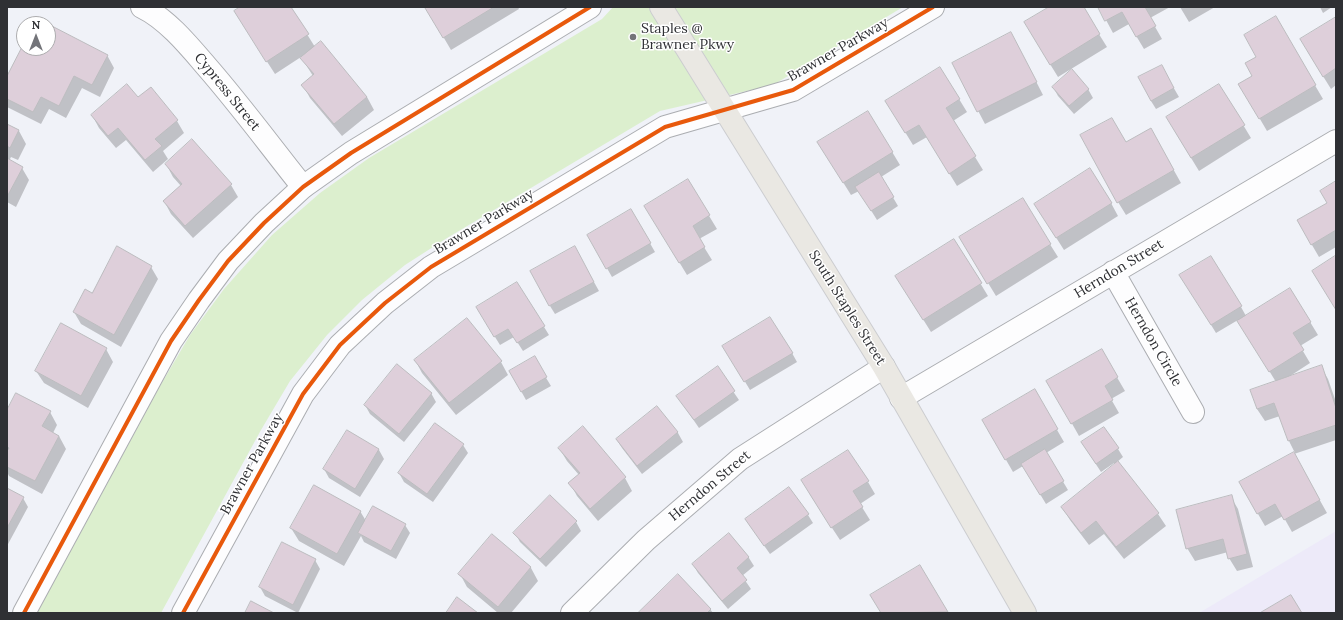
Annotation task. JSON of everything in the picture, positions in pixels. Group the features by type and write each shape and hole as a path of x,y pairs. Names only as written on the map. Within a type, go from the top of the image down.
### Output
{"main road":[{"name":"South Staples Street","path":"661,7 884,367 1025,613"}],"street":[{"name":"Cypress Street","path":"142,7 154,13 190,47 223,85 302,187"},
{"path":"24,613 171,341 228,261 264,223 302,187 351,153 590,7"},
{"name":"Brawner Parkway","path":"183,613 303,394 340,345 385,303 431,267 665,127 793,90 933,7"},
{"name":"Herndon Street","path":"901,398 1336,141"},
{"name":"Herndon Circle","path":"1113,272 1193,412"},
{"name":"Herndon Street","path":"572,613 646,540 740,458 884,367"}],"shaded area":[{"path":"1336,531 1336,613 1199,613"}],"green space":[{"path":"613,7 903,7 773,85 660,111 447,238 405,265 362,300 327,335 290,381 261,430 161,613 37,613 160,386 190,335 224,289 272,235 320,193 369,158 602,19"}],"building":[{"path":"240,7 291,7 309,34 266,62 234,11"},
{"path":"494,7 443,38 425,8"},
{"path":"1049,7 1084,7 1100,34 1050,65 1024,22"},
{"path":"1098,7 1145,7 1156,26 1136,37 1122,12 1105,21"},
{"path":"1276,16 1316,85 1259,119 1238,84 1252,76 1245,63 1256,57 1244,35"},
{"path":"1336,17 1336,68 1323,77 1300,39"},
{"path":"56,28 108,55 92,85 74,76 59,106 41,97 33,112 7,99 7,76 17,56 56,56"},
{"path":"1011,32 1037,82 977,112 952,63"},
{"path":"321,41 367,97 334,124 301,85 314,74 300,58"},
{"path":"1162,65 1174,88 1151,101 1138,77"},
{"path":"940,67 960,99 946,108 976,156 949,174 919,125 905,133 885,101"},
{"path":"1072,69 1089,89 1069,106 1052,87"},
{"path":"127,84 138,97 151,87 178,120 155,139 162,146 145,160 118,128 108,136 91,115"},
{"path":"1219,84 1245,125 1191,158 1166,117"},
{"path":"868,111 893,152 843,183 817,142"},
{"path":"1112,118 1126,142 1151,128 1174,170 1117,203 1080,135"},
{"path":"7,124 19,130 10,148 7,146"},
{"path":"192,139 232,184 185,226 163,201 182,184 165,164"},
{"path":"7,158 23,167 8,195 7,194"},
{"path":"1090,168 1112,203 1056,238 1034,204"},
{"path":"879,172 894,197 871,211 855,187"},
{"path":"688,179 710,215 693,226 705,247 679,263 644,206"},
{"path":"1336,181 1336,230 1311,245 1297,220 1327,203 1320,191"},
{"path":"1023,198 1051,244 987,284 959,237"},
{"path":"631,209 651,243 606,269 587,235"},
{"path":"954,239 982,283 923,320 895,276"},
{"path":"117,246 152,266 114,335 73,312 85,289 92,293"},
{"path":"575,246 594,282 549,306 530,271"},
{"path":"1211,256 1242,306 1211,325 1179,275"},
{"path":"1335,256 1336,257 1336,310 1312,271"},
{"path":"517,282 545,326 517,343 508,329 494,337 476,307"},
{"path":"1290,288 1311,322 1293,333 1304,350 1269,372 1237,321"},
{"path":"770,317 793,353 744,382 722,346"},
{"path":"467,318 502,361 449,403 414,360"},
{"path":"61,323 107,348 81,396 35,371"},
{"path":"1102,349 1118,377 1105,386 1113,400 1071,424 1046,381"},
{"path":"535,356 547,377 521,392 509,371"},
{"path":"397,364 432,393 399,434 364,405"},
{"path":"1322,365 1336,408 1336,425 1288,441 1274,403 1257,409 1250,390"},
{"path":"718,366 735,391 694,420 676,396"},
{"path":"1035,389 1058,429 1005,460 982,420"},
{"path":"16,393 51,411 42,426 59,436 35,481 7,467 7,451 9,448 7,447 7,410"},
{"path":"657,406 678,432 637,466 616,439"},
{"path":"435,423 464,444 427,494 398,473"},
{"path":"583,426 626,477 590,509 568,483 580,473 558,448"},
{"path":"1104,427 1119,448 1096,464 1081,442"},
{"path":"347,430 379,449 355,489 323,469"},
{"path":"1045,449 1064,481 1040,495 1021,464"},
{"path":"848,450 869,481 853,491 863,507 831,528 801,480"},
{"path":"1294,452 1320,500 1284,520 1275,504 1257,514 1239,482"},
{"path":"1118,461 1159,513 1116,547 1096,521 1081,533 1061,507"},
{"path":"314,485 361,511 337,554 290,528"},
{"path":"789,487 809,514 764,546 745,519"},
{"path":"7,488 24,497 7,528"},
{"path":"550,495 577,521 540,559 513,533"},
{"path":"1232,495 1247,554 1228,559 1223,539 1186,549 1176,510"},
{"path":"373,506 406,524 391,551 358,533"},
{"path":"729,533 749,557 737,568 747,580 722,601 692,564"},
{"path":"492,534 531,567 498,607 458,574"},
{"path":"282,542 316,559 293,605 259,587"},
{"path":"920,565 948,612 881,613 870,595"},
{"path":"678,574 711,609 707,613 638,613"},
{"path":"1291,595 1302,613 1260,613"},
{"path":"457,597 478,613 446,613"},
{"path":"251,601 274,613 245,613"}],"cycle path":[{"path":"24,613 171,341 228,261 264,223 303,187 351,153 590,7"},
{"path":"183,613 303,394 340,345 385,303 431,267 665,127 793,90 933,7"}],"place":[{"name":"Staples @ Brawner Pkwy","path":"633,37"}]}
